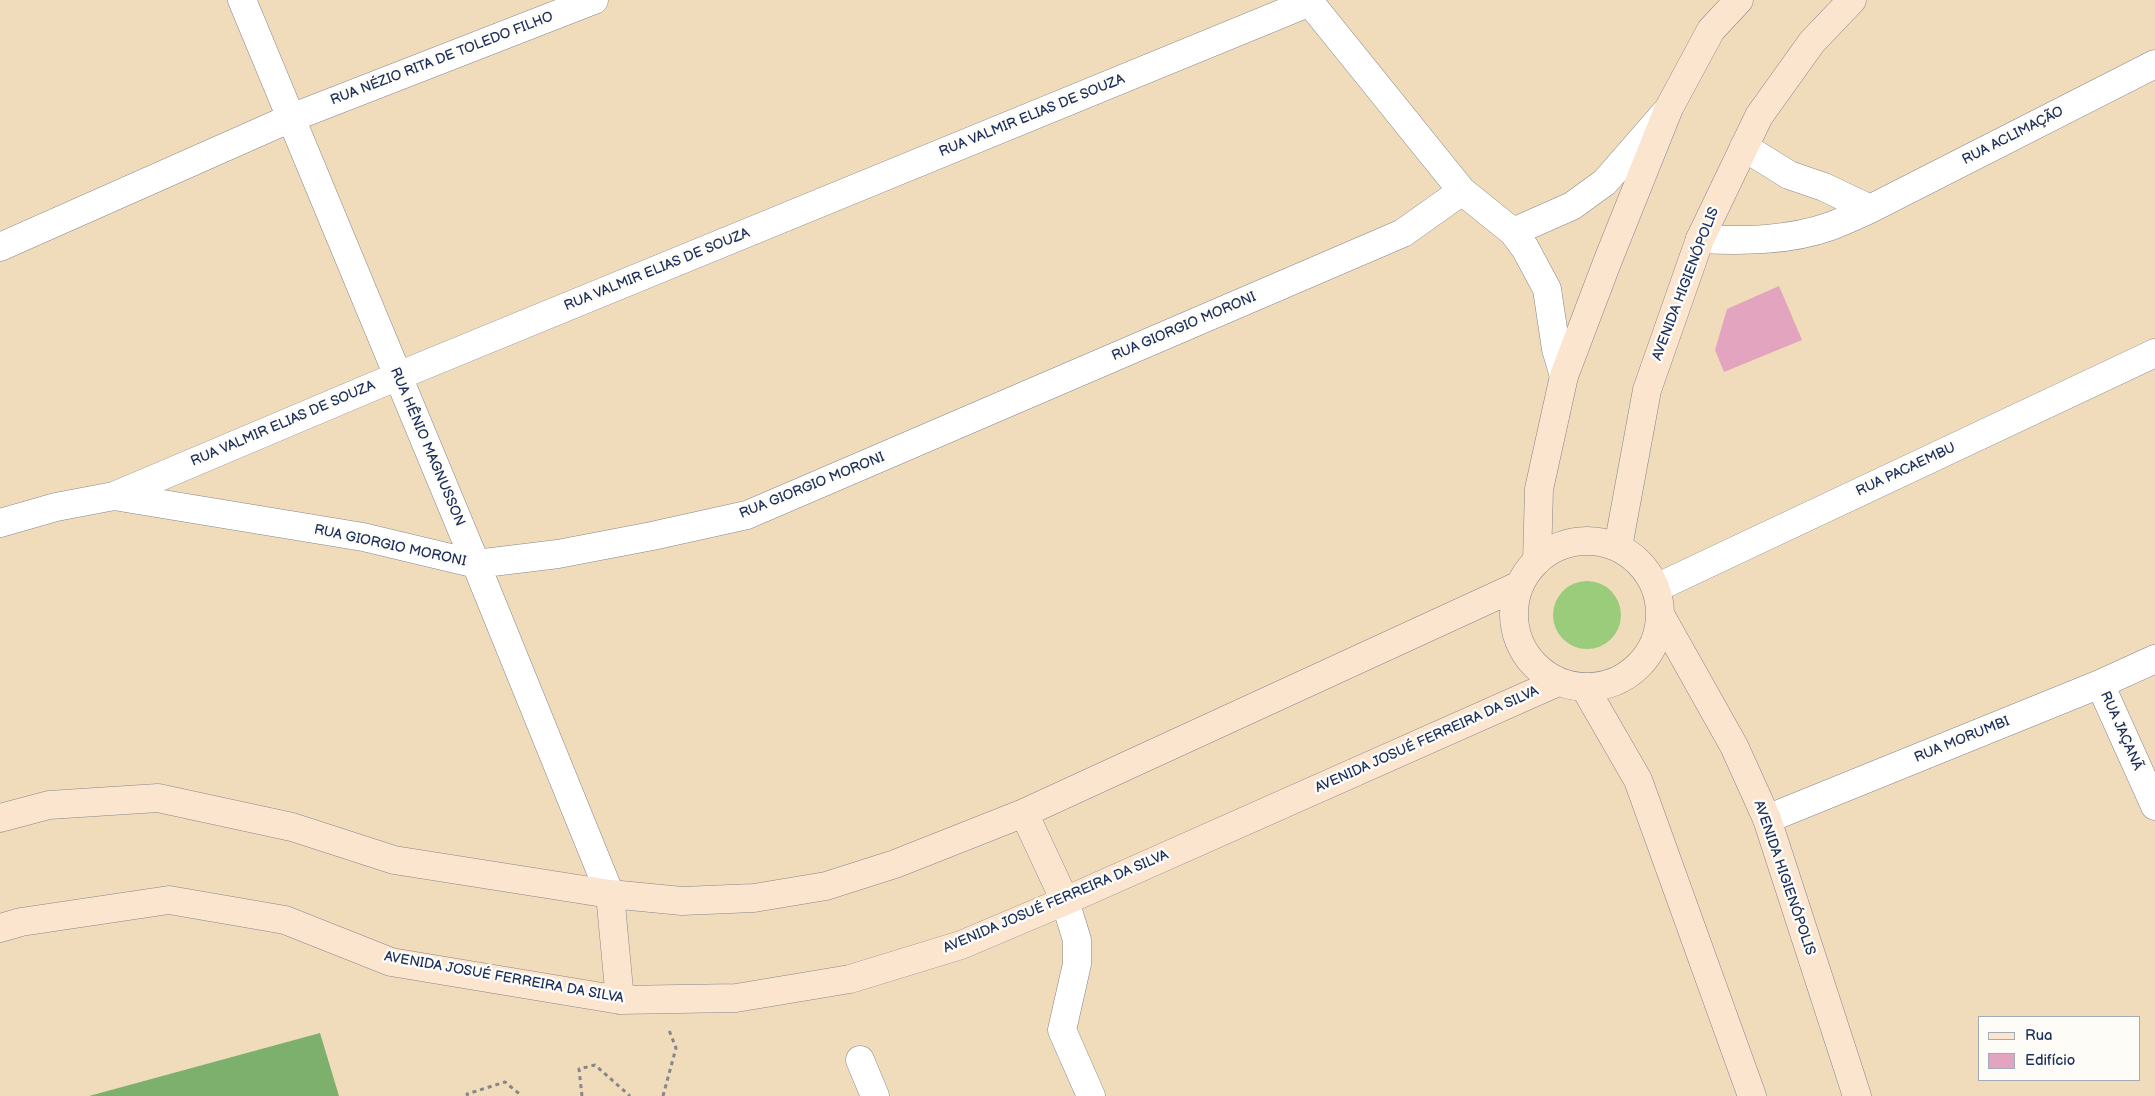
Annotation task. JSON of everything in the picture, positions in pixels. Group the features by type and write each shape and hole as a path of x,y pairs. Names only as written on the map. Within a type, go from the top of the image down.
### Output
{"main road":[{"path":"1537,561 1539,489 1564,376 1669,108 1712,30 1739,0"},
{"name":"AVENIDA HIGIENÓPOLIS","path":"1618,547 1646,390 1700,239 1759,116 1812,42 1852,0"},
{"path":"1590,541 1618,547 1641,564 1656,588 1661,616 1654,644 1638,668 1614,683 1585,688 1558,682 1534,665 1519,641 1514,613 1520,585 1537,561 1561,546 1590,541"},
{"path":"0,818 49,805 158,798 292,827 394,860 610,894 682,901 754,898 826,886 895,864 1024,813 1520,585"},
{"name":"AVENIDA HIGIENÓPOLIS","path":"1661,616 1734,746 1767,819 1857,1096"},
{"name":"AVENIDA JOSUÉ FERREIRA DA SILVA","path":"0,928 21,922 169,900 285,920 391,962 620,1000 736,998 850,979 961,945 1065,901 1558,682"},
{"path":"1585,688 1638,780 1752,1096"},
{"path":"1024,813 1065,901"},
{"path":"610,894 620,1000"}],"street":[{"name":"RUA HÊNIO MAGNUSSON","path":"242,0 476,564 610,894"},
{"name":"RUA NÉZIO RITA DE TOLEDO FILHO","path":"0,247 291,118 594,0"},
{"path":"1309,1 1462,191 1513,232 1525,248 1548,289 1556,349 1564,376"},
{"name":"RUA VALMIR ELIAS DE SOUZA","path":"0,523 56,507 114,496 398,376 1309,1"},
{"name":"RUA ACLIMAÇÃO","path":"1700,239 1744,241 1787,237 1830,226 1870,209 2155,64"},
{"path":"1513,232 1572,206 1605,182 1669,108"},
{"path":"1744,147 1789,175 1824,187 1870,209"},
{"name":"RUA GIORGIO MORONI","path":"114,496 363,537 476,564 558,554 747,515 1402,234 1462,191"},
{"name":"RUA PACAEMBU","path":"1656,588 2155,353"},
{"name":"RUA MORUMBI","path":"1767,819 2100,684 2155,658"},
{"name":"RUA JAÇANÃ","path":"2100,684 2155,806"},
{"path":"1065,901 1077,940 1077,964 1062,1030 1091,1096"},
{"path":"860,1060 875,1096"}],"path":[{"path":"657,999 676,1048 663,1096"},
{"path":"582,1096 579,1069 595,1064 630,1096"},
{"path":"468,1096 467,1094 505,1082 522,1096"}],"green space":[{"path":"1587,581 1600,583 1611,591 1619,602 1621,615 1619,628 1611,639 1600,647 1587,649 1574,647 1563,639 1555,628 1553,615 1555,602 1563,591 1574,583"},
{"path":"320,1033 339,1096 89,1096"}],"building":[{"path":"1779,286 1802,340 1724,372 1715,350 1727,309"}]}
